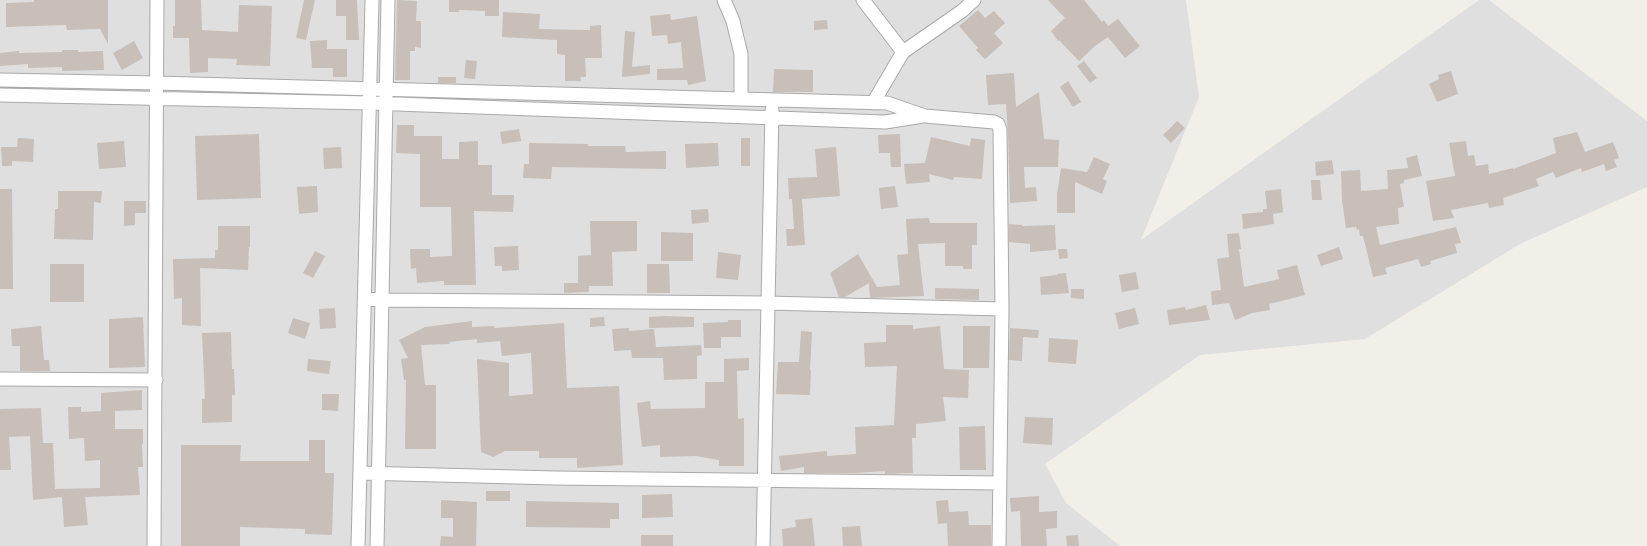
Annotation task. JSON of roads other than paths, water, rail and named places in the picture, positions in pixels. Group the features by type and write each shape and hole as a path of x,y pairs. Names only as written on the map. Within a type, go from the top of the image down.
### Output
{"street":[{"path":"154,546 157,0"},
{"path":"358,546 372,0"},
{"path":"377,546 388,0"},
{"path":"724,0 732,21 741,54 741,98"},
{"path":"862,0 903,52"},
{"path":"874,103 903,52 962,11 974,0"},
{"path":"0,80 370,88 887,103 925,116"},
{"path":"0,95 370,103 885,122 925,116 994,122 998,124 1000,130 1002,309 999,546"},
{"path":"763,546 772,99"},
{"path":"365,299 768,303 1002,309"},
{"path":"0,379 156,380"},
{"path":"360,473 1000,483"}]}
